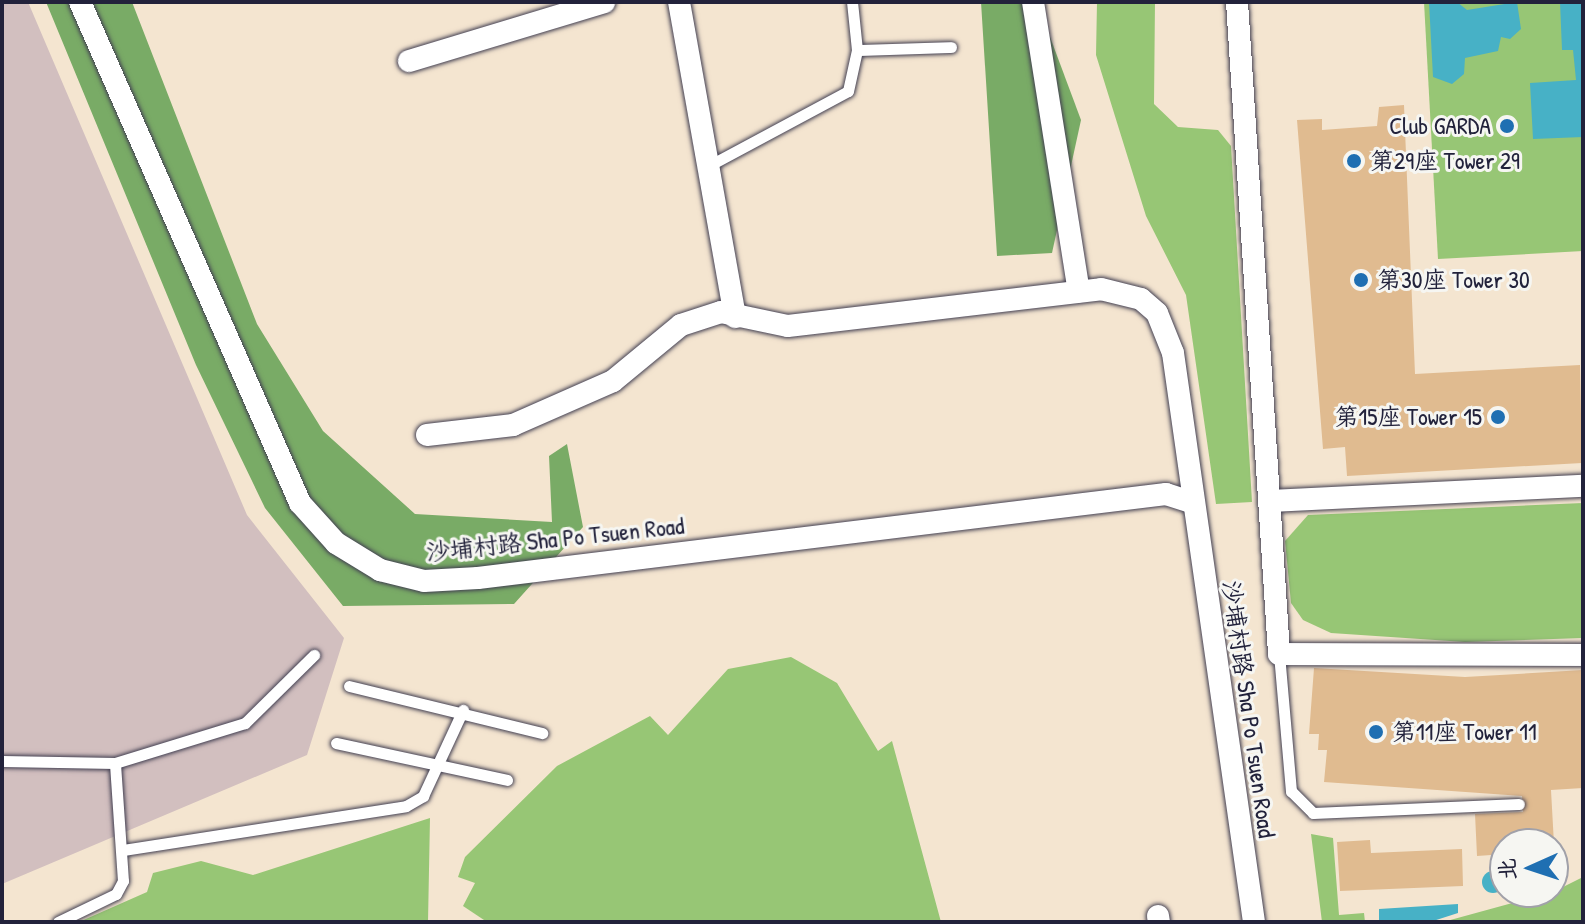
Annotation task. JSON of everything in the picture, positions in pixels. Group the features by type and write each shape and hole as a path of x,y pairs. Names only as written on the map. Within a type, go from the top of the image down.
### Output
{"street":[{"name":"沙埔村路 Sha Po Tsuen Road","path":"80,2 300,503 336,543 380,570 424,581 478,578 1166,494 1193,503"},
{"path":"409,61 604,2"},
{"path":"679,2 712,164 735,317"},
{"path":"1033,2 1079,291"},
{"path":"1237,2 1279,654 1583,655"},
{"name":"沙埔村路 Sha Po Tsuen Road","path":"427,435 513,425 613,381 681,325 721,312 788,326 1079,291 1122,290 1141,299 1168,332 1254,922"},
{"path":"1271,501 1583,486"}],"lane":[{"path":"712,164 848,91 857,50 852,2"},
{"path":"857,50 951,47"},
{"path":"1279,654 1291,791 1313,813 1519,804"},
{"path":"2,761 115,763 245,723 314,655"},
{"path":"349,686 463,710 542,733"},
{"path":"123,850 406,806 423,796 463,710"},
{"path":"336,743 507,780"},
{"path":"58,922 116,894 123,850 115,763"}],"shaded area":[{"path":"2,2 28,2 247,515 344,638 307,755 2,884"}],"green space":[{"path":"46,2 132,2 257,324 323,431 415,514 552,522 549,456 567,444 583,527 514,604 343,606 265,508 196,365"},
{"path":"981,2 1037,2 1081,120 1052,253 997,256"},
{"path":"1097,2 1155,2 1154,104 1178,127 1218,130 1231,146 1252,502 1216,504 1186,295 1146,216 1096,55"},
{"name":"Club GARDA","path":"1424,2 1583,2 1583,251 1438,259"},
{"path":"1583,503 1583,638 1465,642 1331,633 1303,620 1291,603 1285,541 1308,515"},
{"path":"791,657 837,683 878,751 892,741 941,922 487,922 463,906 475,883 458,877 465,857 557,766 650,716 668,735 728,669"},
{"path":"430,818 428,922 79,922 147,892 153,873 201,861 253,875"},
{"path":"1311,834 1333,838 1339,915 1364,913 1365,922 1322,922"},
{"path":"1583,877 1583,922 1443,922 1494,908 1569,908 1569,884"}],"water":[{"path":"1429,2 1457,2 1467,10 1517,2 1521,29 1510,39 1501,37 1498,51 1465,58 1464,74 1452,84 1433,77"},
{"path":"1560,2 1583,2 1583,137 1533,139 1530,83 1576,80 1573,50 1562,50"},
{"path":"1489,872 1489,892 1482,882"},
{"path":"1458,904 1458,913 1430,922 1379,922 1379,909"}],"building":[{"path":"1404,105 1415,374 1580,365 1582,463 1347,476 1345,447 1323,449 1297,120 1322,119 1322,130 1377,126 1379,107"},
{"path":"1314,668 1465,677 1583,670 1583,788 1551,790 1553,828 1489,828 1489,855 1477,856 1475,814 1523,812 1522,796 1324,782 1327,750 1318,750 1319,734 1309,734"},
{"path":"1370,840 1371,853 1462,849 1463,886 1340,891 1337,842"}],"place":[{"name":"Club GARDA","path":"1507,126"},
{"name":"第29座 Tower 29","path":"1354,161"},
{"name":"第30座 Tower 30","path":"1361,280"},
{"name":"第15座 Tower 15","path":"1498,417"},
{"name":"第11座 Tower 11","path":"1376,732"}]}
